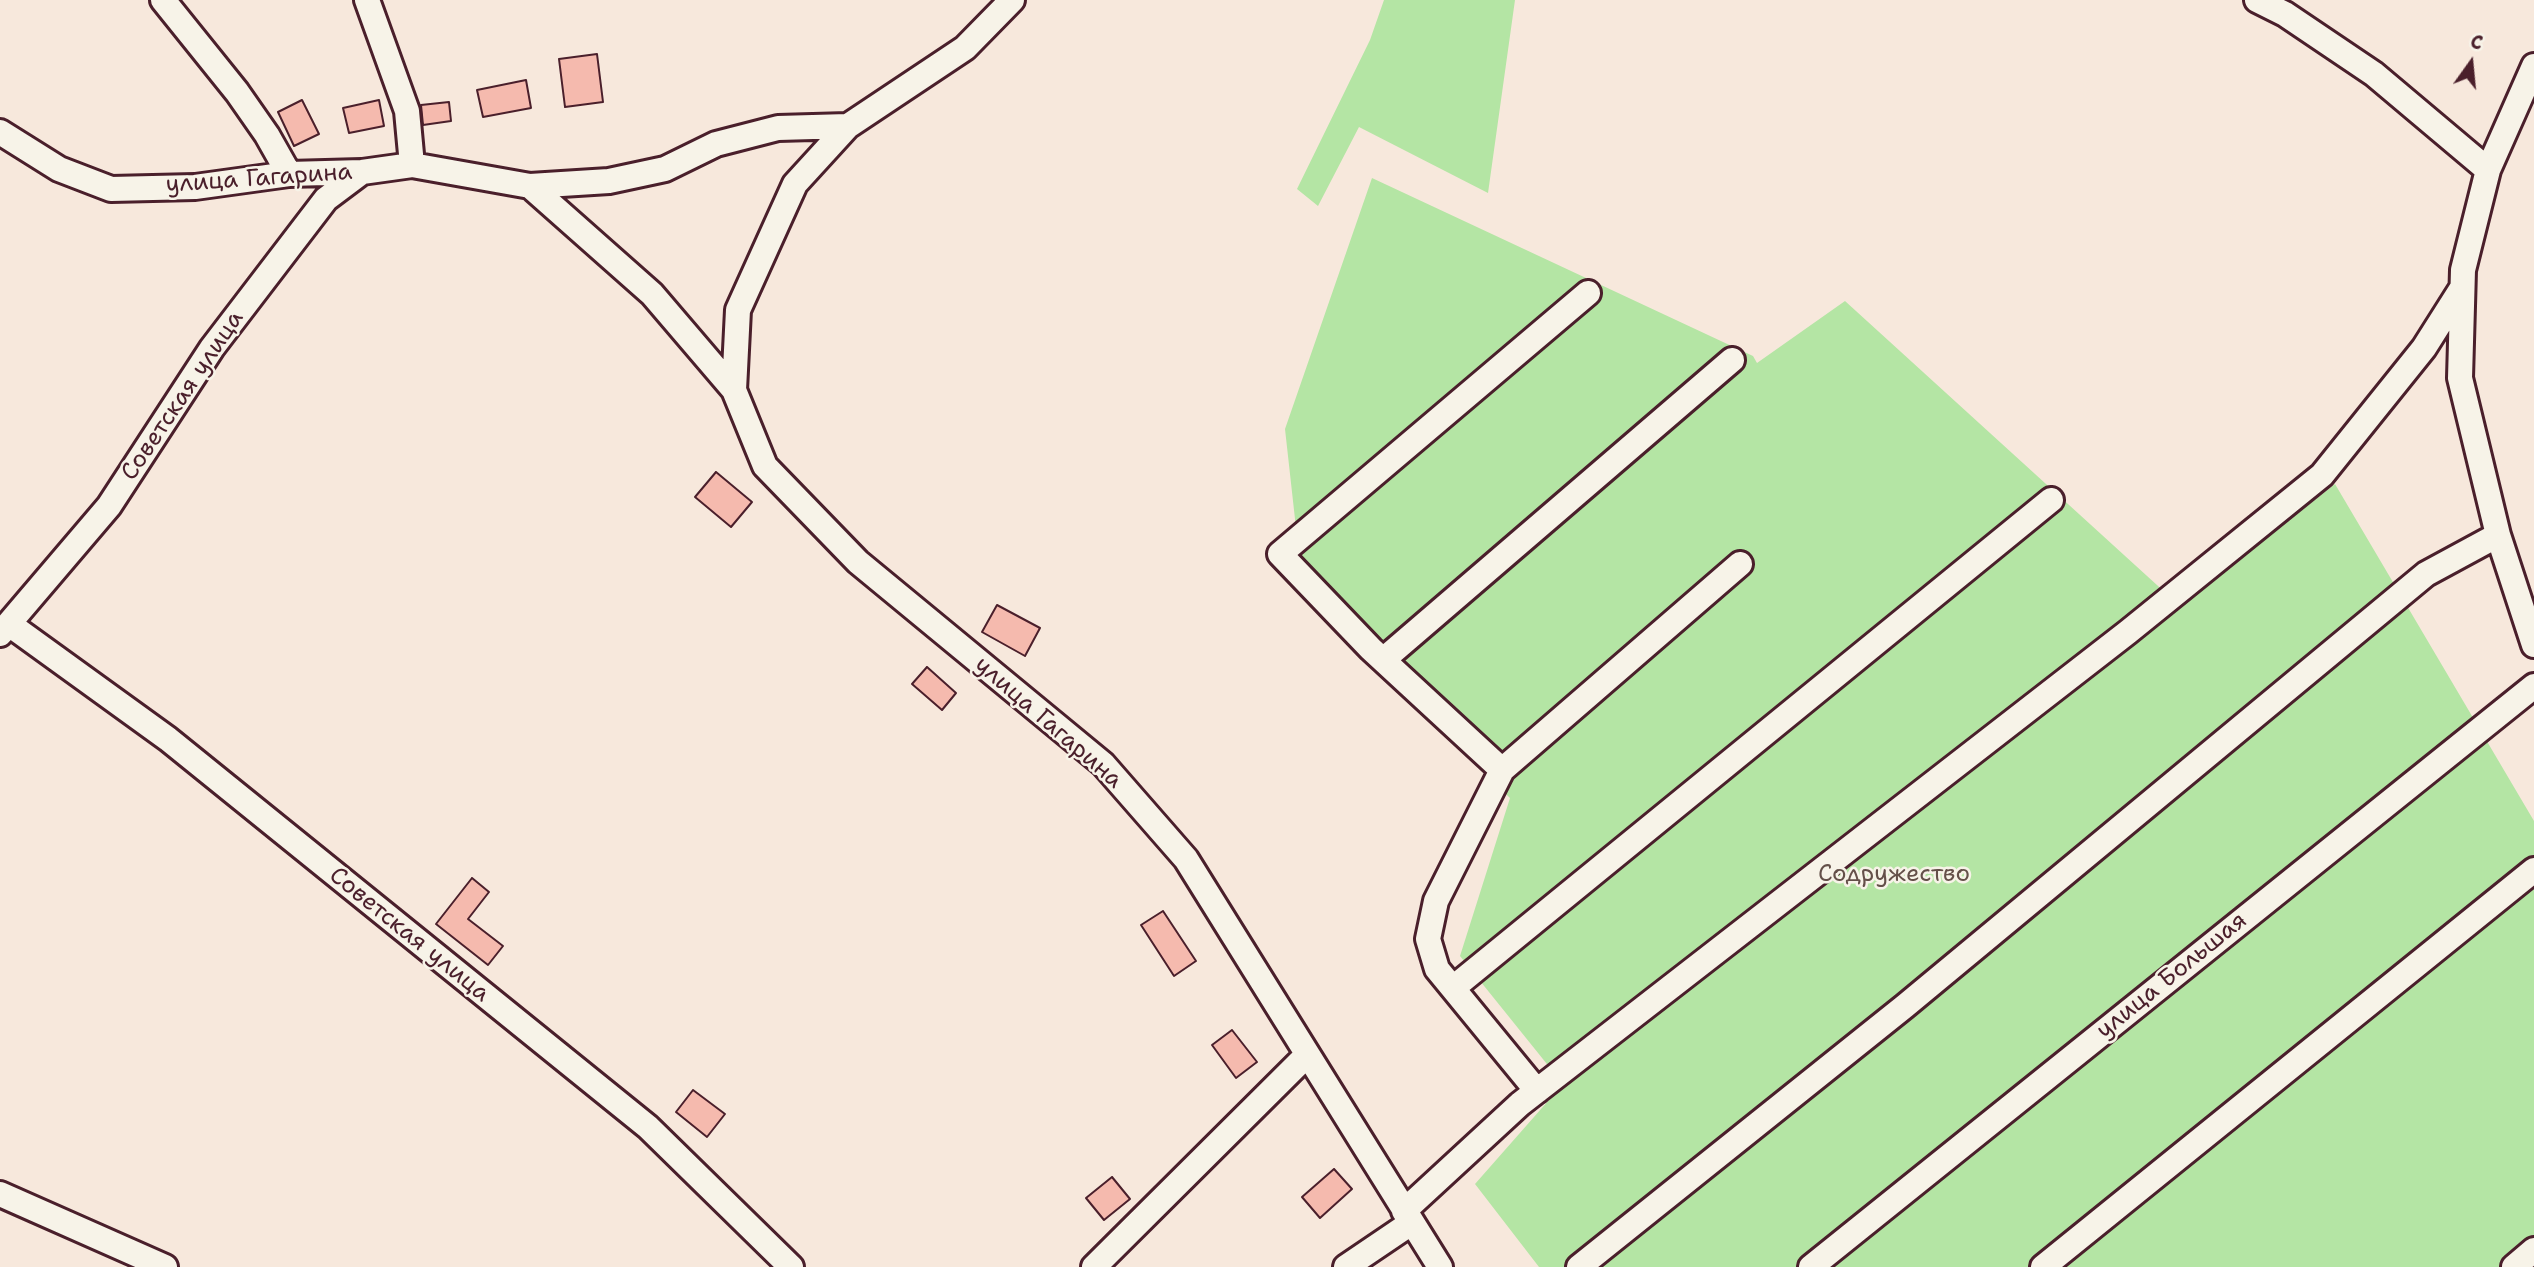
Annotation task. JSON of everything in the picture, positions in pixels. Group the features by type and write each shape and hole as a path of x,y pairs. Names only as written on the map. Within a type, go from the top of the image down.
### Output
{"street":[{"path":"163,0 237,92 267,135 289,174"},
{"path":"367,0 407,111 412,165"},
{"name":"улица Гагарина","path":"734,390 738,310 795,184 848,127 965,48 1012,0"},
{"path":"2257,0 2285,15 2374,74 2488,170"},
{"path":"2534,66 2488,170 2463,270 2460,378 2498,536 2534,645"},
{"name":"улица Гагарина","path":"0,132 59,169 111,189 195,187 289,174 362,172 412,165 530,186 609,181 665,169 716,144 779,128 848,127"},
{"name":"Советская улица","path":"362,172 326,199 212,348 109,506 4,629 168,739 648,1127 791,1267"},
{"name":"улица Гагарина","path":"530,186 652,294 734,390 765,466 858,562 1103,764 1186,859 1440,1267"},
{"path":"1346,1267 1408,1217 1537,1091 2117,640 2322,475 2424,348 2462,288"},
{"path":"1502,770 1383,660 1280,554 1588,293"},
{"path":"1383,660 1732,360"},
{"path":"1453,988 2051,500"},
{"path":"1579,1267 1905,1006 2426,574 2498,536"},
{"path":"1537,1091 1437,969 1428,939 1437,901 1502,770 1740,564"},
{"name":"улица Большая","path":"1811,1267 2534,686"},
{"path":"2043,1267 2534,870"},
{"path":"1094,1267 1307,1055"},
{"path":"0,1194 165,1267"},
{"path":"2514,1267 2534,1250"}],"green space":[{"path":"1384,0 1515,0 1488,193 1359,127 1318,206 1297,189 1370,40"},
{"name":"Содружество","path":"1372,178 1753,356 1757,363 1845,301 2180,606 2335,484 2534,821 2534,1267 1539,1267 1475,1184 1563,1084 1460,956 1510,798 1304,600 1285,429"}],"building":[{"path":"597,54 603,102 565,107 559,59"},
{"path":"526,80 531,108 483,117 477,90"},
{"path":"302,100 319,134 294,146 278,112"},
{"path":"379,100 384,126 349,133 343,108"},
{"path":"449,102 451,121 423,125 421,105"},
{"path":"716,472 752,502 731,527 695,497"},
{"path":"997,605 1040,628 1025,656 982,632"},
{"path":"927,667 956,693 942,710 912,684"},
{"path":"472,878 489,892 468,919 503,946 488,965 436,924"},
{"path":"1163,911 1196,961 1174,976 1141,925"},
{"path":"1232,1030 1257,1062 1236,1078 1212,1045"},
{"path":"693,1090 725,1114 707,1137 676,1112"},
{"path":"1334,1169 1352,1189 1320,1218 1302,1197"},
{"path":"1112,1177 1130,1199 1104,1220 1086,1198"}]}
